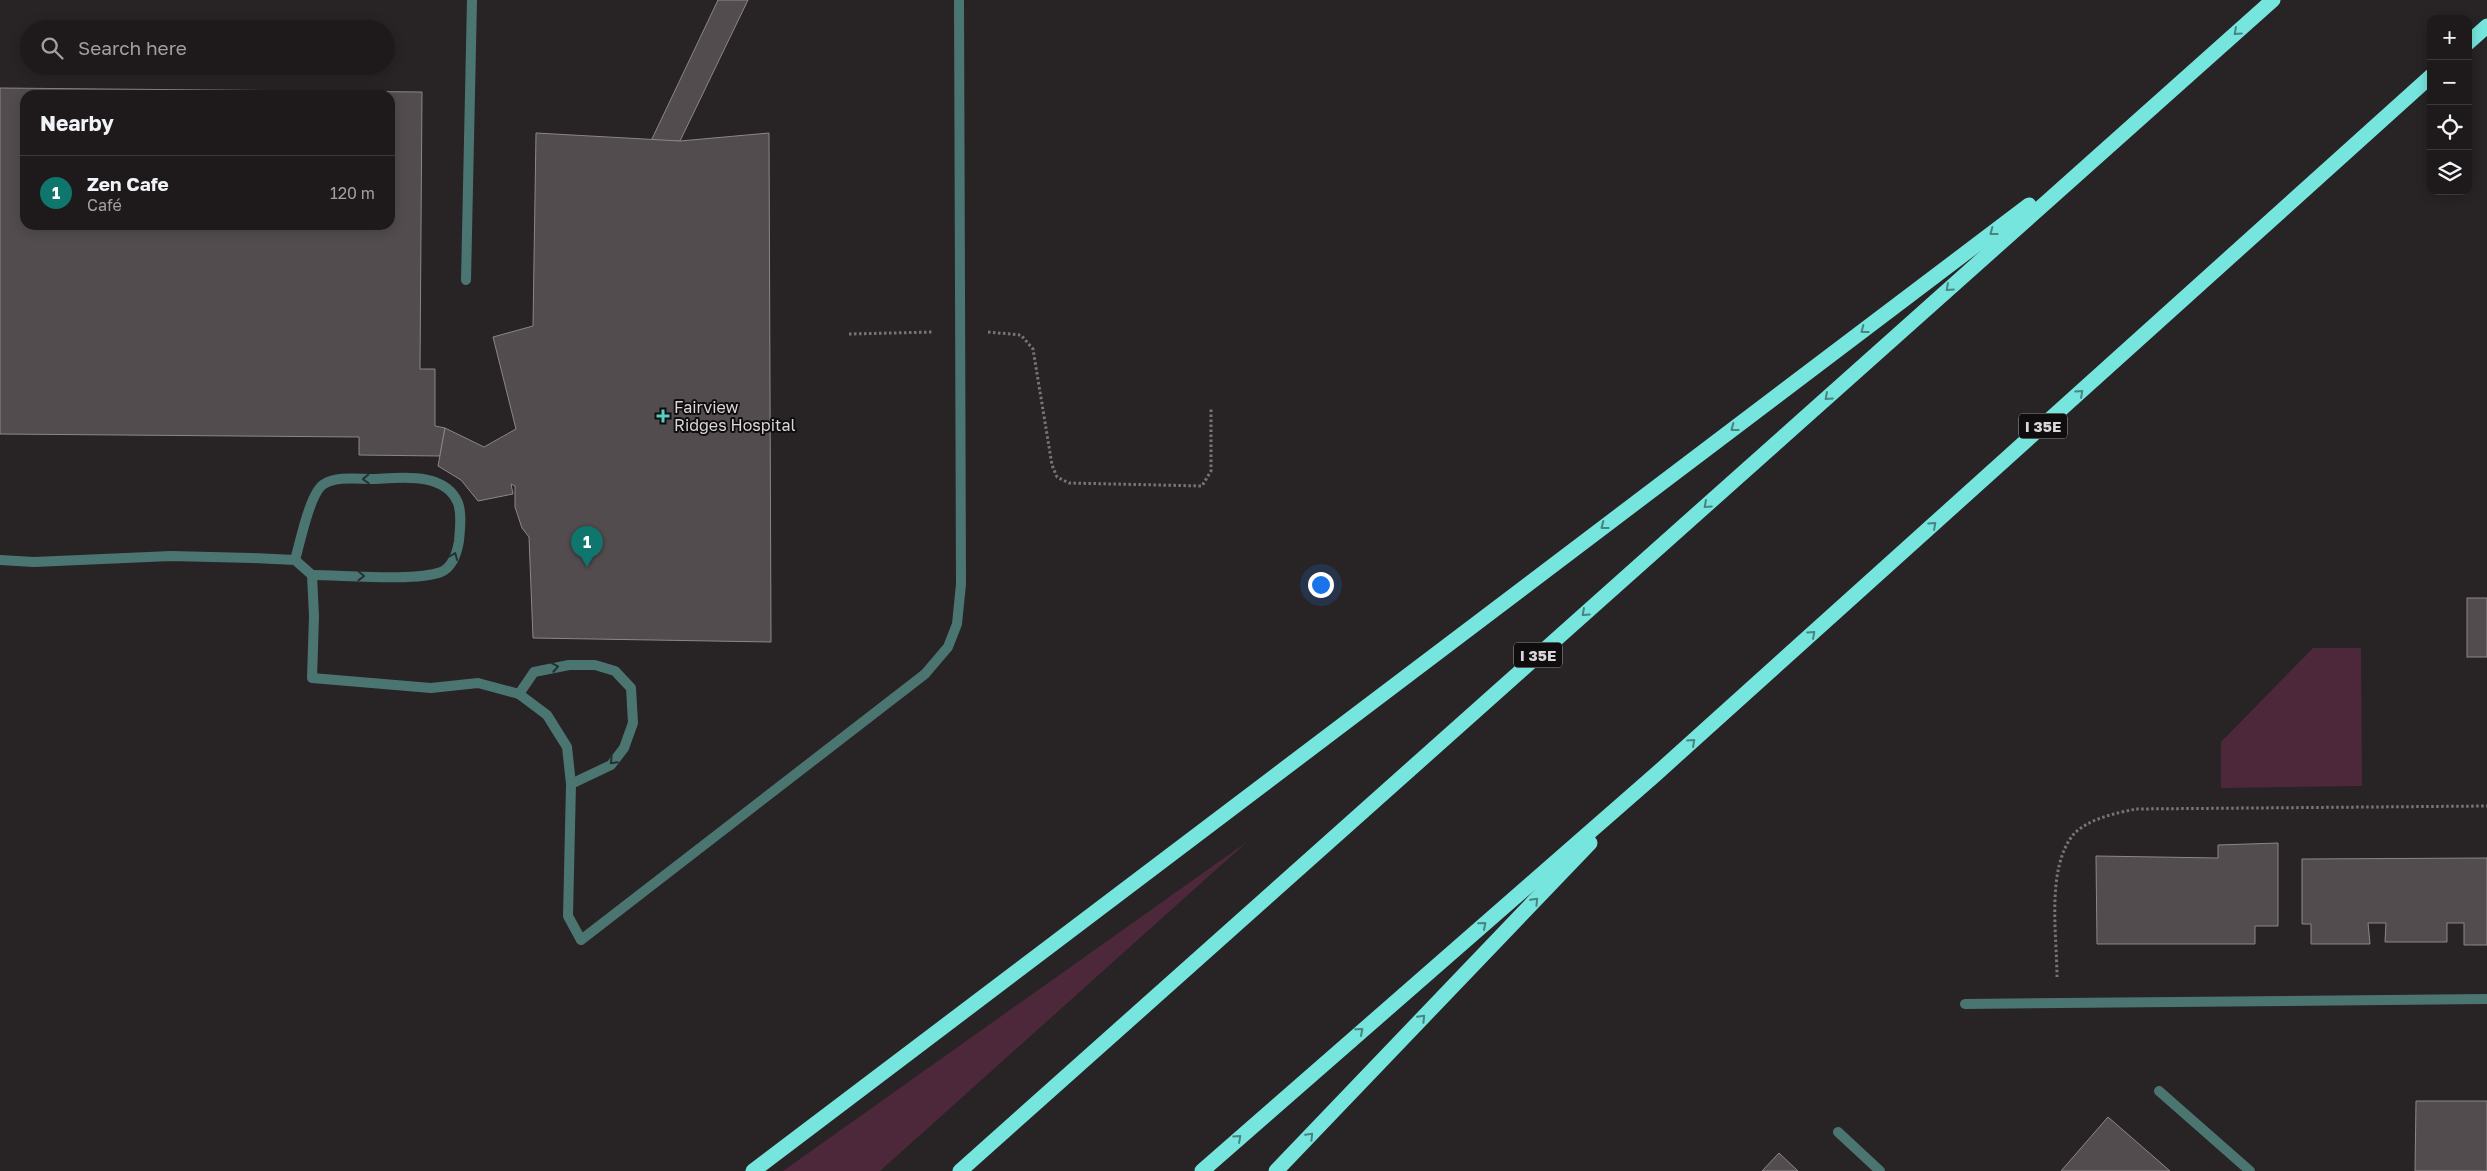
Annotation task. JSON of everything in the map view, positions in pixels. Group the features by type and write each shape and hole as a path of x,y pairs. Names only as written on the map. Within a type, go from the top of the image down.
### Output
{"highway":[{"name":"I 35E","path":"960,1171 2274,0"},
{"path":"2472,39 2487,26"},
{"name":"I 35E","path":"1202,1171 1655,775 2427,80"},
{"path":"753,1171 2116,140"},
{"path":"1276,1171 1655,775"}],"lane":[{"path":"466,280 472,0"},
{"path":"312,575 314,616 312,678 431,688 478,683 519,694 547,715 567,747 571,784 568,916 581,940 925,674 948,646 957,624 961,584 959,0"},
{"path":"0,560 34,562 171,556 295,560 312,575 414,576 441,572 453,562 458,546 460,521 458,503 448,490 435,481 415,477 339,480 324,484 314,494 295,560"},
{"path":"519,694 534,672 569,665 595,665 615,671 631,688 633,723 624,748 612,765 571,784"},
{"path":"1965,1004 2487,1000"},
{"path":"2159,1091 2250,1171"},
{"path":"1838,1132 1880,1171"}],"path":[{"path":"848,334 1004,332 1021,335 1033,349 1052,465 1057,477 1069,483 1202,486 1211,471 1211,408"},
{"path":"2058,1003 2056,891 2059,860 2074,834 2102,817 2136,809 2487,806"}],"shaded area":[{"path":"2313,648 2361,648 2362,786 2221,788 2221,742"},
{"path":"1248,841 880,1171 783,1171"}],"building":[{"path":"718,0 748,0 680,141 651,141"},
{"path":"0,88 211,90 20,90 20,230 395,230 395,92 422,92 420,369 435,369 435,426 445,428 440,456 359,455 359,437 0,434"},
{"path":"536,133 680,141 769,133 771,642 533,638 529,537 522,528 515,507 515,486 511,484 513,494 478,501 461,480 438,466 445,428 484,447 516,429 493,337 533,326"},
{"path":"2467,598 2487,598 2487,657 2467,657"},
{"path":"2278,843 2278,926 2255,926 2255,944 2097,944 2096,856 2218,858 2218,845"},
{"path":"2487,858 2487,945 2464,945 2464,923 2447,923 2447,942 2385,942 2386,923 2368,923 2370,944 2311,944 2311,924 2302,924 2302,859"},
{"path":"2416,1101 2487,1101 2487,1171 2415,1171"},
{"path":"2108,1117 2170,1171 2061,1171"},
{"path":"1779,1153 1798,1171 1762,1171"}],"place":[{"name":"Fairview Ridges Hospital","path":"663,416"},
{"name":"Zen Cafe","path":"587,567"}]}
